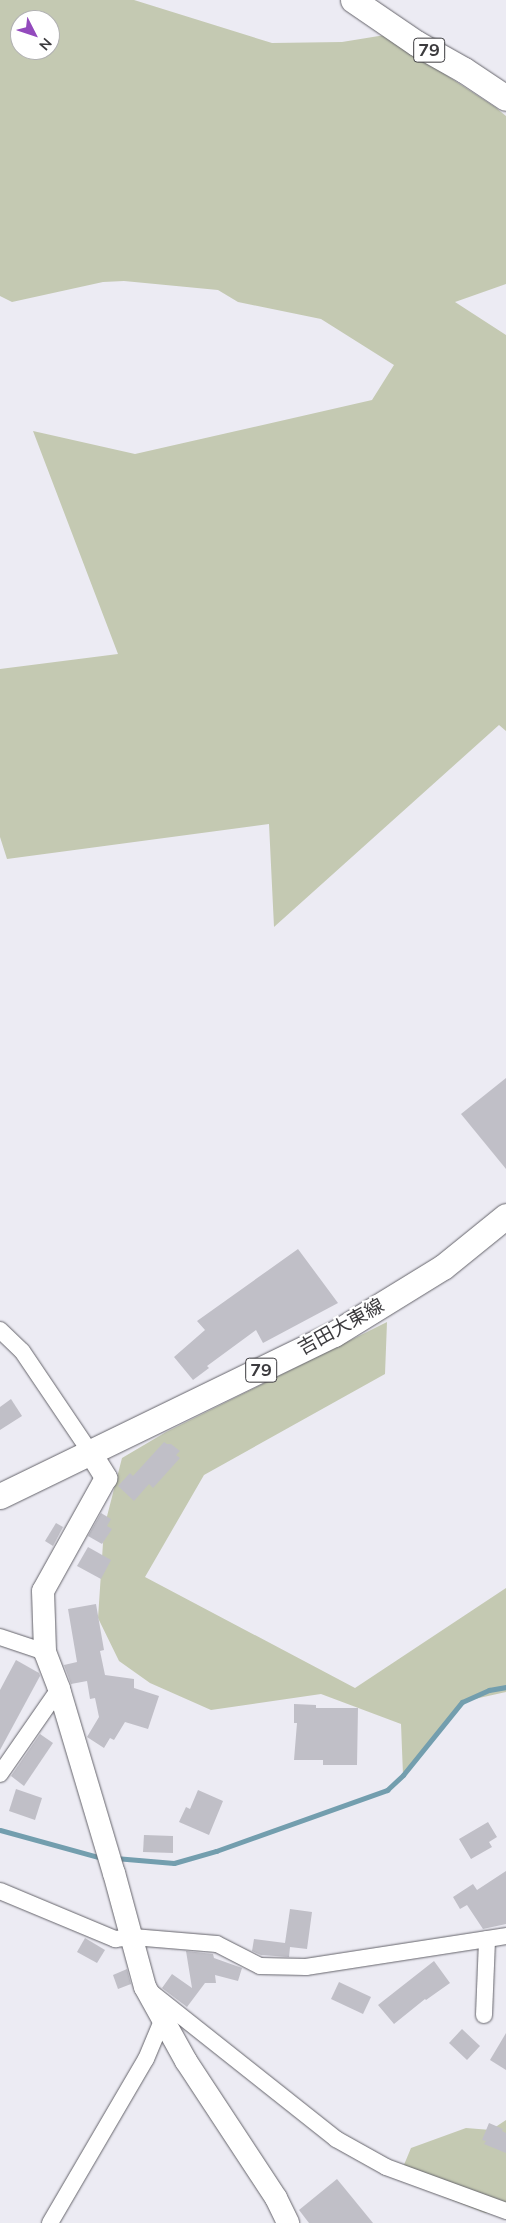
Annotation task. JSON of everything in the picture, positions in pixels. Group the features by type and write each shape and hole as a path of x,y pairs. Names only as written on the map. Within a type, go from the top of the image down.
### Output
{"main road":[{"name":"79","path":"353,0 416,43 464,70 506,98"},
{"name":"吉田大東線","path":"0,1496 334,1334 444,1267 506,1216"}],"street":[{"path":"0,1330 22,1351 106,1478 44,1591 45,1652 59,1689 106,1844 133,1937 145,1987 162,2021 276,2198 288,2223"},
{"path":"0,1638 45,1652"},
{"path":"0,1774 59,1689"},
{"path":"0,1891 115,1938 133,1937 217,1944 260,1966 306,1967 506,1936"},
{"path":"484,2015 486,1940"},
{"path":"145,1987 336,2140 386,2167 506,2211"},
{"path":"50,2223 146,2059 162,2021"}],"green space":[{"path":"0,0 134,0 272,43 342,42 385,35 506,116 506,284 455,302 506,335 506,731 499,725 274,927 269,824 7,859 0,837 0,669 118,654 33,431 135,454 372,400 394,365 321,319 238,302 218,290 124,281 103,282 12,302 0,296"},
{"path":"387,1322 385,1374 204,1475 145,1577 355,1688 506,1588 506,1692 461,1702 403,1775 401,1724 321,1694 211,1710 150,1683 119,1661 98,1618 104,1528 122,1458 166,1432"},
{"path":"506,2120 506,2212 485,2213 444,2197 401,2172 411,2148 466,2128 491,2130"}],"building":[{"path":"506,1078 506,1169 461,1114"},
{"path":"298,1249 338,1303 263,1343 256,1330 207,1366 209,1368 193,1380 174,1357 205,1330 197,1321"},
{"path":"11,1399 22,1416 0,1430 0,1407"},
{"path":"164,1442 171,1444 180,1451 176,1455 180,1458 153,1488 149,1484 134,1501 118,1486 130,1473 133,1476"},
{"path":"101,1513 111,1519 107,1526 112,1529 102,1544 88,1536"},
{"path":"56,1523 63,1527 53,1546 45,1541"},
{"path":"88,1547 111,1560 101,1579 77,1566"},
{"path":"96,1604 104,1650 100,1651 105,1675 134,1679 134,1688 159,1696 148,1729 125,1722 114,1740 110,1738 104,1748 87,1737 99,1717 95,1698 90,1699 87,1681 71,1684 64,1665 77,1662 68,1609"},
{"path":"16,1660 39,1673 40,1676 0,1750 0,1690"},
{"path":"294,1704 316,1705 316,1708 358,1708 357,1765 323,1765 323,1760 294,1760 297,1723 294,1723"},
{"path":"40,1734 53,1743 24,1786 11,1776"},
{"path":"16,1789 42,1798 35,1820 9,1811"},
{"path":"198,1790 223,1801 209,1835 179,1822 186,1807 190,1809"},
{"path":"488,1822 497,1837 489,1842 492,1847 471,1859 459,1839"},
{"path":"144,1835 173,1836 173,1853 143,1852"},
{"path":"506,1871 506,1924 483,1929 467,1905 460,1909 453,1897 473,1884 477,1890"},
{"path":"290,1909 312,1912 307,1949 290,1947 289,1957 261,1955 252,1951 254,1939 285,1943"},
{"path":"85,1938 105,1950 97,1963 77,1952"},
{"path":"186,1951 213,1954 214,1958 242,1968 238,1981 215,1975 216,1983 205,1983 187,2007 162,1988 172,1974 192,1988"},
{"path":"434,1961 450,1983 425,1999 394,2024 378,2005"},
{"path":"127,1969 131,1984 118,1989 113,1975"},
{"path":"339,1982 371,1997 363,2014 331,1999"},
{"path":"462,2029 480,2046 467,2060 449,2043"},
{"path":"506,2033 506,2070 490,2060"},
{"path":"489,2123 503,2129 502,2131 506,2133 506,2153 484,2144 486,2141 482,2140"},
{"path":"337,2179 373,2223 309,2223 299,2210"}],"waterway":[{"path":"115,1858 174,1863 216,1851 387,1790 403,1775 462,1702 489,1690 506,1687"},
{"path":"0,1830 102,1858"}]}
